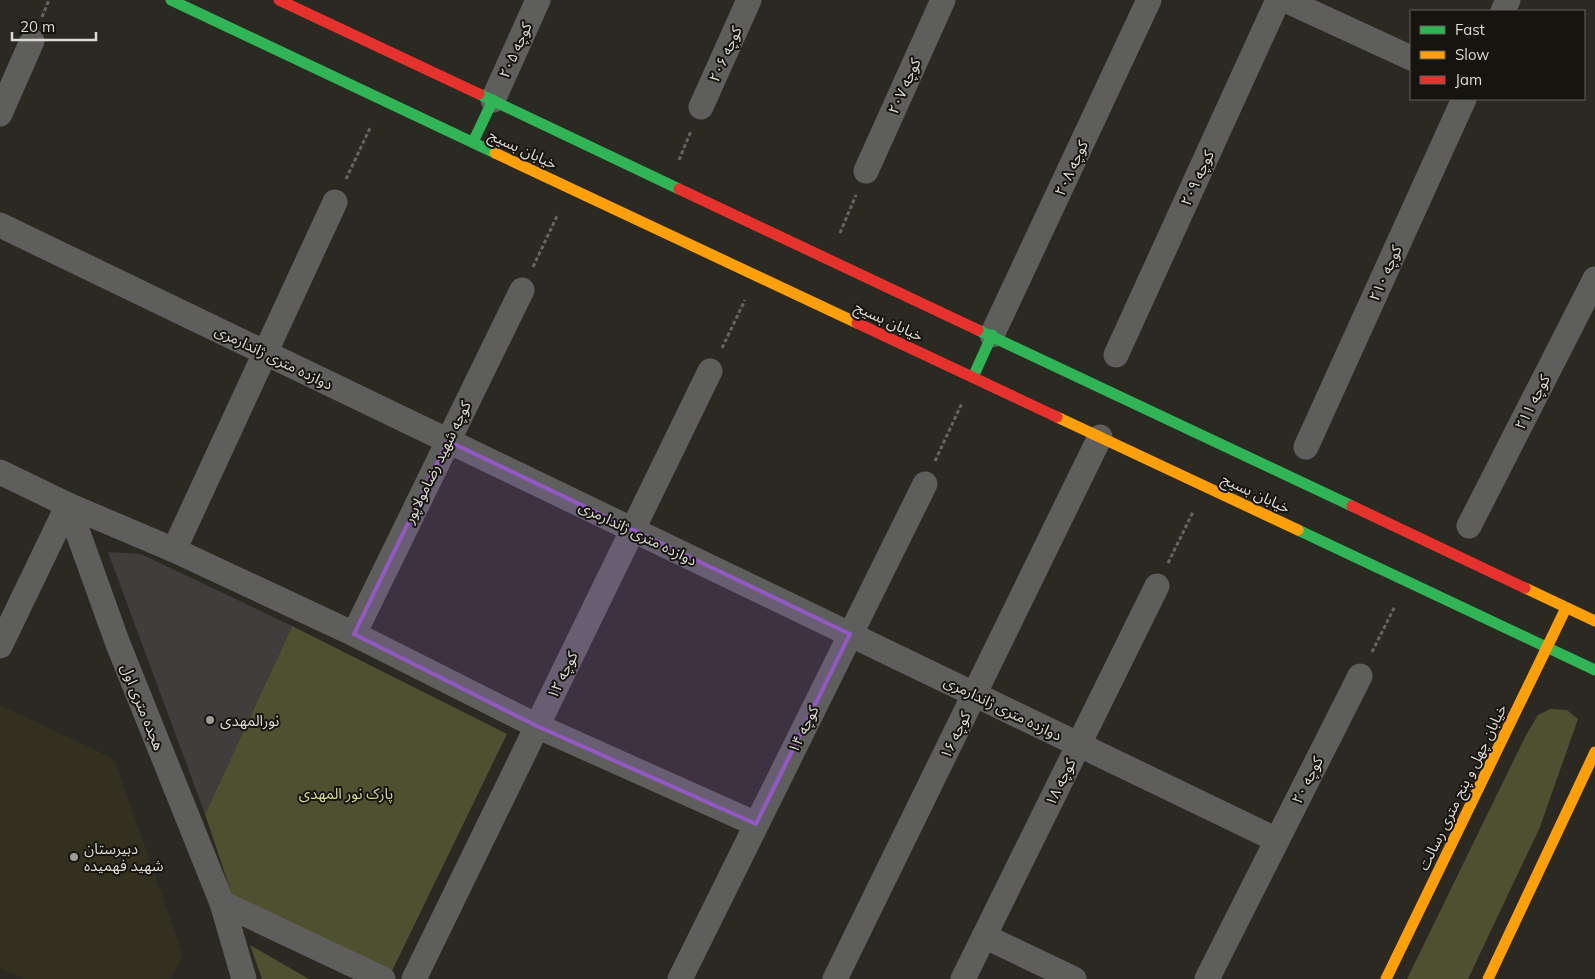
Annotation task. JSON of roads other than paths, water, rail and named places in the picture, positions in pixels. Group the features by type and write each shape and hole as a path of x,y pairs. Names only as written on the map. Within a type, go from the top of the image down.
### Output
{"main road":[{"name":"خیابان بسیج","path":"171,0 1595,670"},
{"name":"خیابان بسیج","path":"279,0 1595,621"},
{"path":"473,142 493,100"},
{"path":"973,377 992,335"},
{"name":"خیابان چهل و پنج متری رسالت","path":"1386,979 1566,608"},
{"path":"1488,979 1595,752"}],"street":[{"name":"۲۰۵ کوچه","path":"493,100 538,0"},
{"name":"۲۰۶ کوچه","path":"701,107 749,0"},
{"name":"۲۰۷ کوچه","path":"866,172 943,0"},
{"name":"۲۰۸ کوچه","path":"992,335 1149,0"},
{"name":"۲۰۹ کوچه","path":"1116,355 1278,0"},
{"path":"1285,0 1410,58"},
{"path":"0,114 32,41"},
{"name":"۲۱۰ کوچه","path":"1306,446 1464,100"},
{"path":"174,550 335,202"},
{"name":"دوازده متری ژاندارمری","path":"0,225 1277,840"},
{"name":"کوچه ۲۱۱","path":"1469,526 1595,279"},
{"name":"کوچه شهید رضامولاپور","path":"354,634 522,290"},
{"name":"۱۲ کوچه","path":"414,979 710,372"},
{"name":"۱۶ کوچه","path":"835,979 1100,437"},
{"path":"0,472 68,505 174,550 354,634 537,726 756,824"},
{"name":"‍‍ ۱۴ کوچه","path":"680,979 924,484"},
{"path":"0,646 68,505"},
{"name":"هجده متری اول","path":"68,505 118,644 222,903 244,979"},
{"name":"۱۸ کوچه","path":"962,979 1157,586"},
{"name":"۲۰ کوچه","path":"1207,979 1360,676"},
{"path":"222,903 383,979"},
{"path":"984,936 1074,979"}],"place":[{"name":"نورالمهدی","path":"210,720"},
{"name":"دبیرستان شهید فهمیده","path":"74,857"}],"park label":[{"name":"پارک نور المهدی","path":"346,793"}]}
